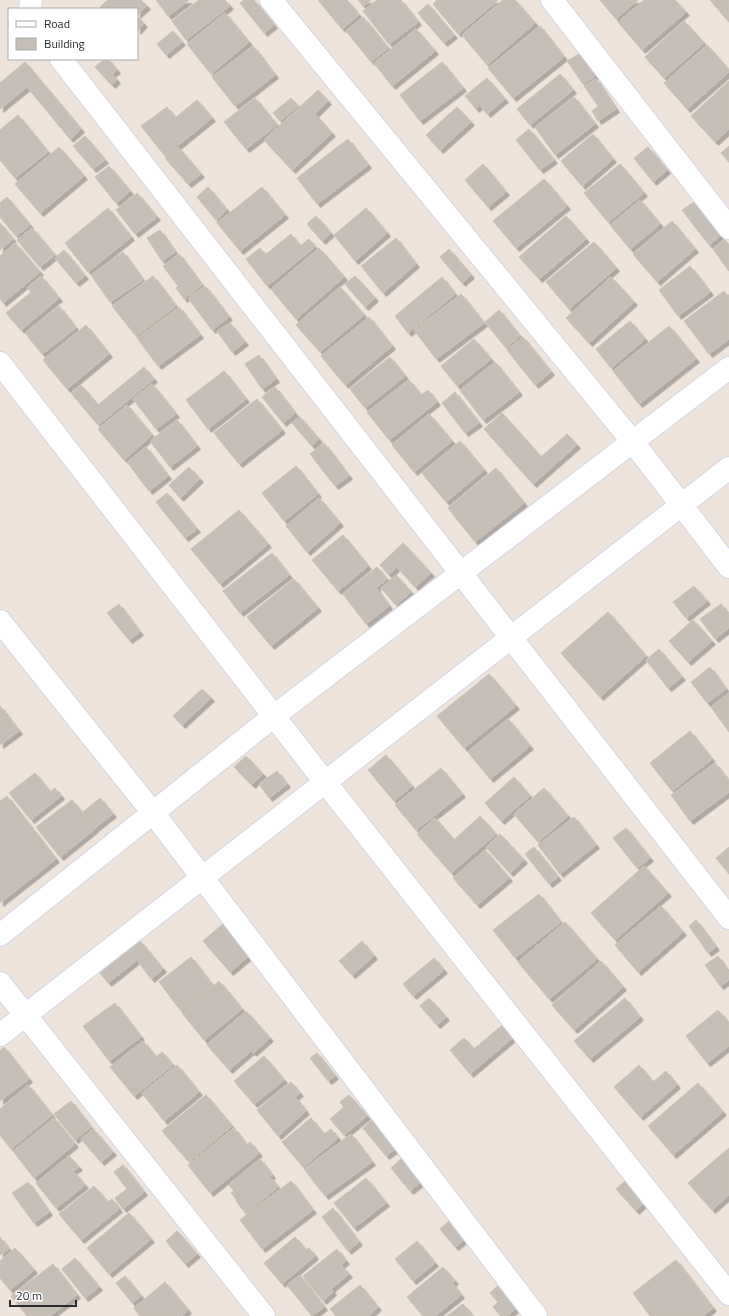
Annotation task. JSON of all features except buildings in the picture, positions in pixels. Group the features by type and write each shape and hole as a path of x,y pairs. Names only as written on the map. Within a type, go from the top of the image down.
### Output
{"street":[{"path":"271,0 633,442 729,567"},
{"path":"552,0 729,228"},
{"path":"62,60 462,573 510,639 729,918"},
{"path":"0,363 325,782 729,1294"},
{"path":"0,935 154,814 274,716 729,368"},
{"path":"0,1035 203,879 325,782 729,468"},
{"path":"0,621 154,814 536,1316"},
{"path":"0,983 264,1316"}]}
